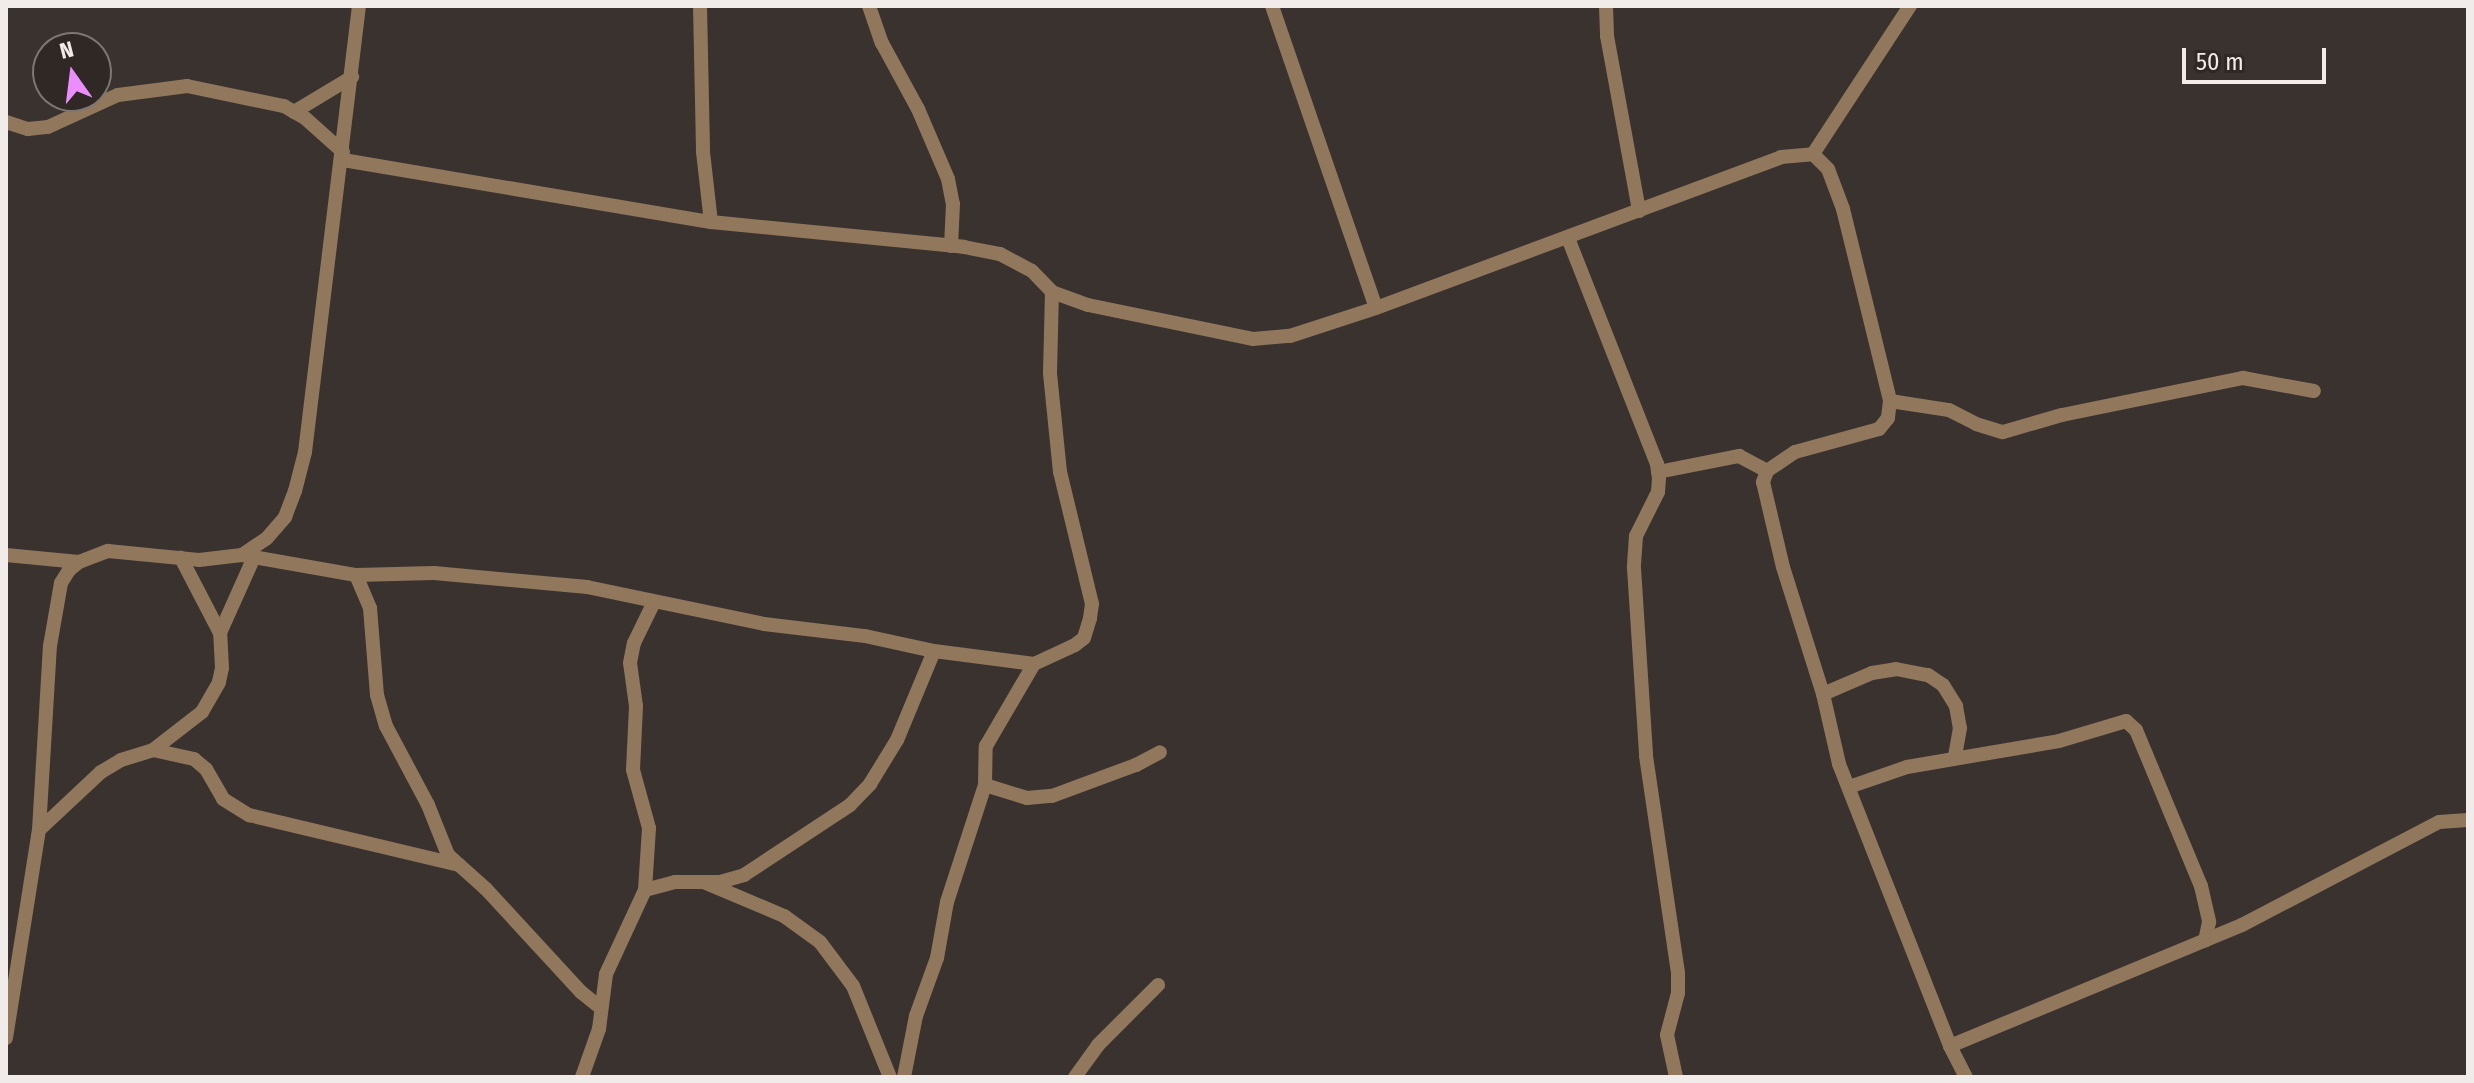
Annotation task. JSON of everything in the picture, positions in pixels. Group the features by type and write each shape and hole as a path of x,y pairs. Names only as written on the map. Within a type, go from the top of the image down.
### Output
{"street":[{"path":"39,830 101,772 121,760 153,750 194,719 211,698 222,668 220,633 248,556 285,517 305,452 359,6"},
{"path":"700,6 703,152 711,222"},
{"path":"869,6 882,43 924,121 948,179 953,204 951,246"},
{"path":"1272,6 1376,308"},
{"path":"1606,6 1607,36 1639,211"},
{"path":"1813,154 1864,70 1910,6"},
{"path":"294,112 352,77"},
{"path":"6,122 28,129 48,127 118,95 187,86 284,106 343,156 711,222 951,246 1000,254 1032,271 1052,292 1134,317 1253,339 1290,336 1376,308 1781,157 1813,154"},
{"path":"1813,154 1828,169 1843,209 1890,401 1888,418 1879,429 1795,452 1767,471 1763,482 1765,497 1783,567 1823,694 1839,764 1950,1046 1966,1077"},
{"path":"1568,238 1658,472 1658,492 1636,536 1634,568 1646,756 1678,973 1678,993 1667,1035 1676,1077"},
{"path":"904,1077 916,1016 937,958 947,902 985,785 986,746 1034,664 1084,638 1092,604 1060,472 1050,373 1052,292"},
{"path":"1890,401 1949,410 1976,424 2003,432 2062,415 2243,378 2314,391"},
{"path":"1658,472 1739,456 1767,471"},
{"path":"6,1038 39,830 50,646 61,583 79,562 108,551 181,558 248,556 356,575 434,573 587,587 654,602 934,651 1034,664"},
{"path":"6,555 79,562"},
{"path":"181,558 220,633"},
{"path":"356,575 370,608 377,695 386,726 428,805 448,855 601,1008"},
{"path":"582,1077 599,1029 606,974 645,890 649,828 633,770 636,706 630,663 634,643 654,602"},
{"path":"645,890 675,882 706,883 744,875 850,805 870,784 897,740 934,651"},
{"path":"1823,694 1872,673 1896,669 1928,675 1943,685 1956,706 1960,728 1955,757"},
{"path":"1849,787 1907,767 2059,741 2121,721 2131,723 2201,886 2209,922 2205,941"},
{"path":"153,750 194,759 206,769 223,799 249,815 460,865"},
{"path":"985,785 1027,798 1052,796 1136,765 1160,752"},
{"path":"1950,1046 2205,941 2308,893 2439,822 2468,820"},
{"path":"706,883 720,892 784,916 820,942 853,986 890,1077"},
{"path":"1075,1077 1098,1045 1158,985"}]}
